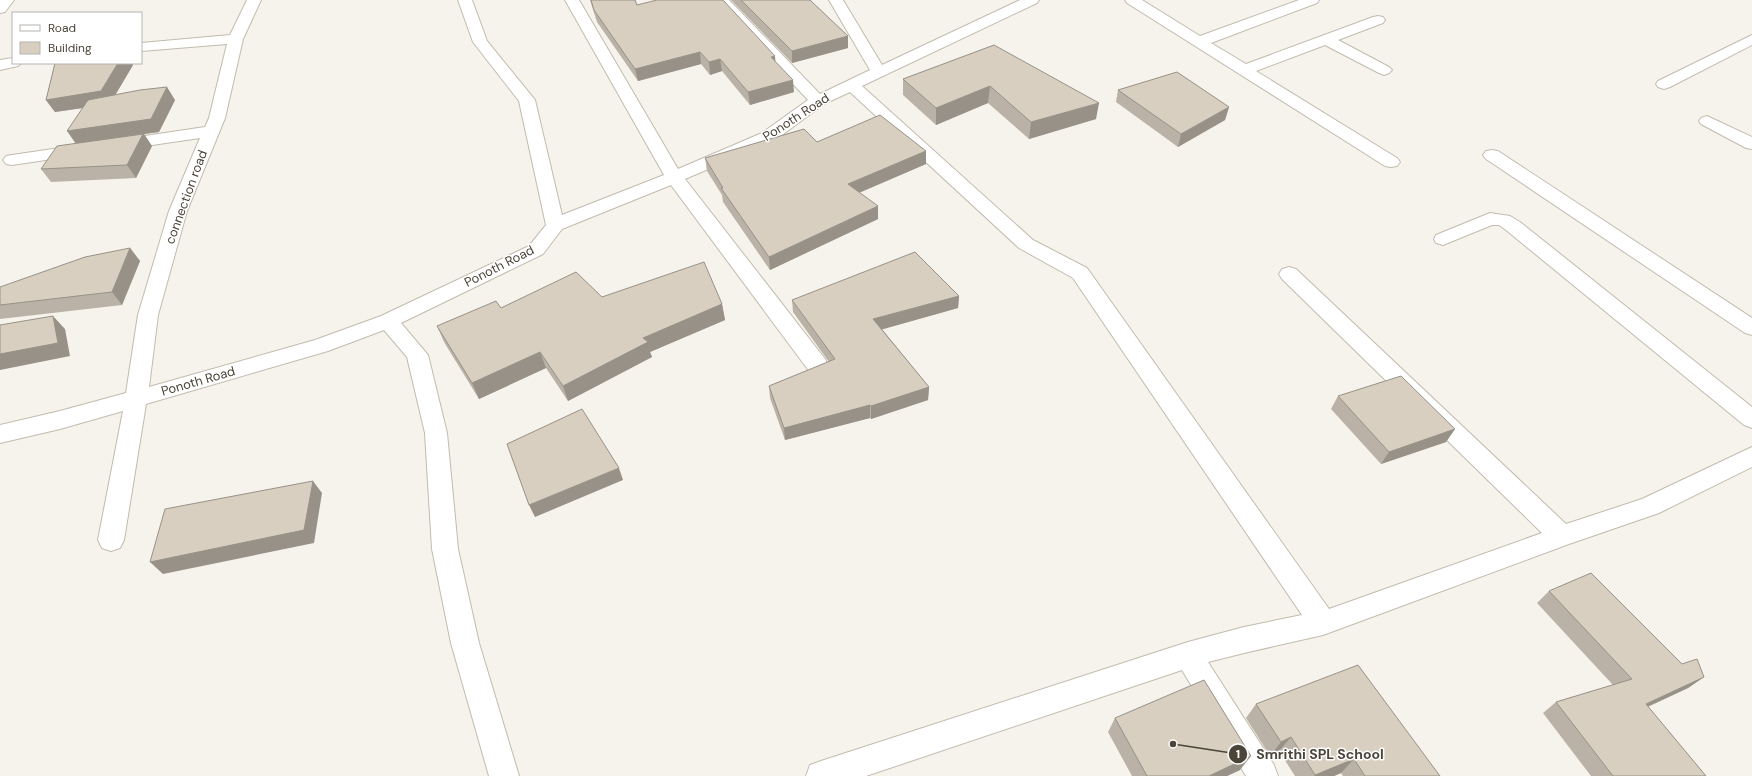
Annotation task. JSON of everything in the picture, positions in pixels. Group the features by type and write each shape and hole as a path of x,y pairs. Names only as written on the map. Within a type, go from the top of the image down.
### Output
{"street":[{"path":"0,8 7,0"},
{"name":"connection road","path":"111,540 136,398 148,315 178,211 217,118 236,39 254,0"},
{"path":"465,0 480,42 527,100 555,225"},
{"path":"572,0 674,177 817,365"},
{"path":"721,0 818,101"},
{"path":"836,0 879,73"},
{"name":"Ponoth Road","path":"0,434 60,420 321,346 388,322 536,250 555,225 768,137 818,101 851,84 879,73 990,18 1032,0"},
{"path":"1132,0 1391,162"},
{"path":"1199,42 1312,0"},
{"path":"1245,70 1378,20"},
{"path":"142,47 236,39"},
{"path":"1664,84 1752,39"},
{"path":"1326,40 1384,70"},
{"path":"0,65 12,63"},
{"path":"851,84 1026,244 1080,272 1323,623"},
{"path":"1707,121 1752,144"},
{"path":"12,160 211,131"},
{"path":"1492,155 1752,328"},
{"path":"1443,238 1490,219 1503,220 1513,226 1752,419"},
{"path":"1289,274 1562,536"},
{"path":"388,322 417,355 436,433 445,549 465,643 504,776"},
{"path":"821,776 1188,656 1244,640 1323,623 1562,536 1650,506 1752,456"},
{"path":"1188,656 1263,776"}],"building":[{"path":"591,0 635,0 637,5 657,0 723,0 775,56 771,57 793,80 748,92 720,59 709,62 700,52 635,69 594,10"},
{"path":"741,0 810,0 848,36 792,51"},
{"path":"994,45 1099,103 1031,122 990,86 936,108 903,79"},
{"path":"55,64 117,64 101,91 46,100"},
{"path":"1177,72 1229,107 1181,134 1118,90"},
{"path":"167,87 151,119 67,131 88,100 140,90"},
{"path":"880,115 926,151 848,184 878,206 769,257 721,188 723,188 705,158 804,129 817,142"},
{"path":"143,134 127,165 41,169 57,146"},
{"path":"130,248 112,292 0,305 0,287 85,257"},
{"path":"915,252 959,296 873,319 929,387 871,406 870,405 784,428 769,386 835,359 792,300"},
{"path":"704,262 722,304 643,338 648,342 563,386 540,352 472,383 437,326 496,301 501,308 576,272 602,297"},
{"path":"53,316 58,343 0,354 0,325"},
{"path":"1401,376 1455,429 1389,452 1338,396"},
{"path":"582,409 619,468 529,505 507,444"},
{"path":"313,481 304,530 150,562 165,509"},
{"path":"1591,573 1682,664 1697,659 1704,677 1646,704 1706,776 1613,776 1556,702 1632,679 1549,591"},
{"path":"1358,665 1440,776 1365,776 1354,759 1315,775 1291,737 1281,742 1256,704"},
{"path":"1204,680 1251,756 1209,776 1147,776 1115,718"}],"place":[{"name":"Smrithi SPL School","path":"1173,744"}]}
